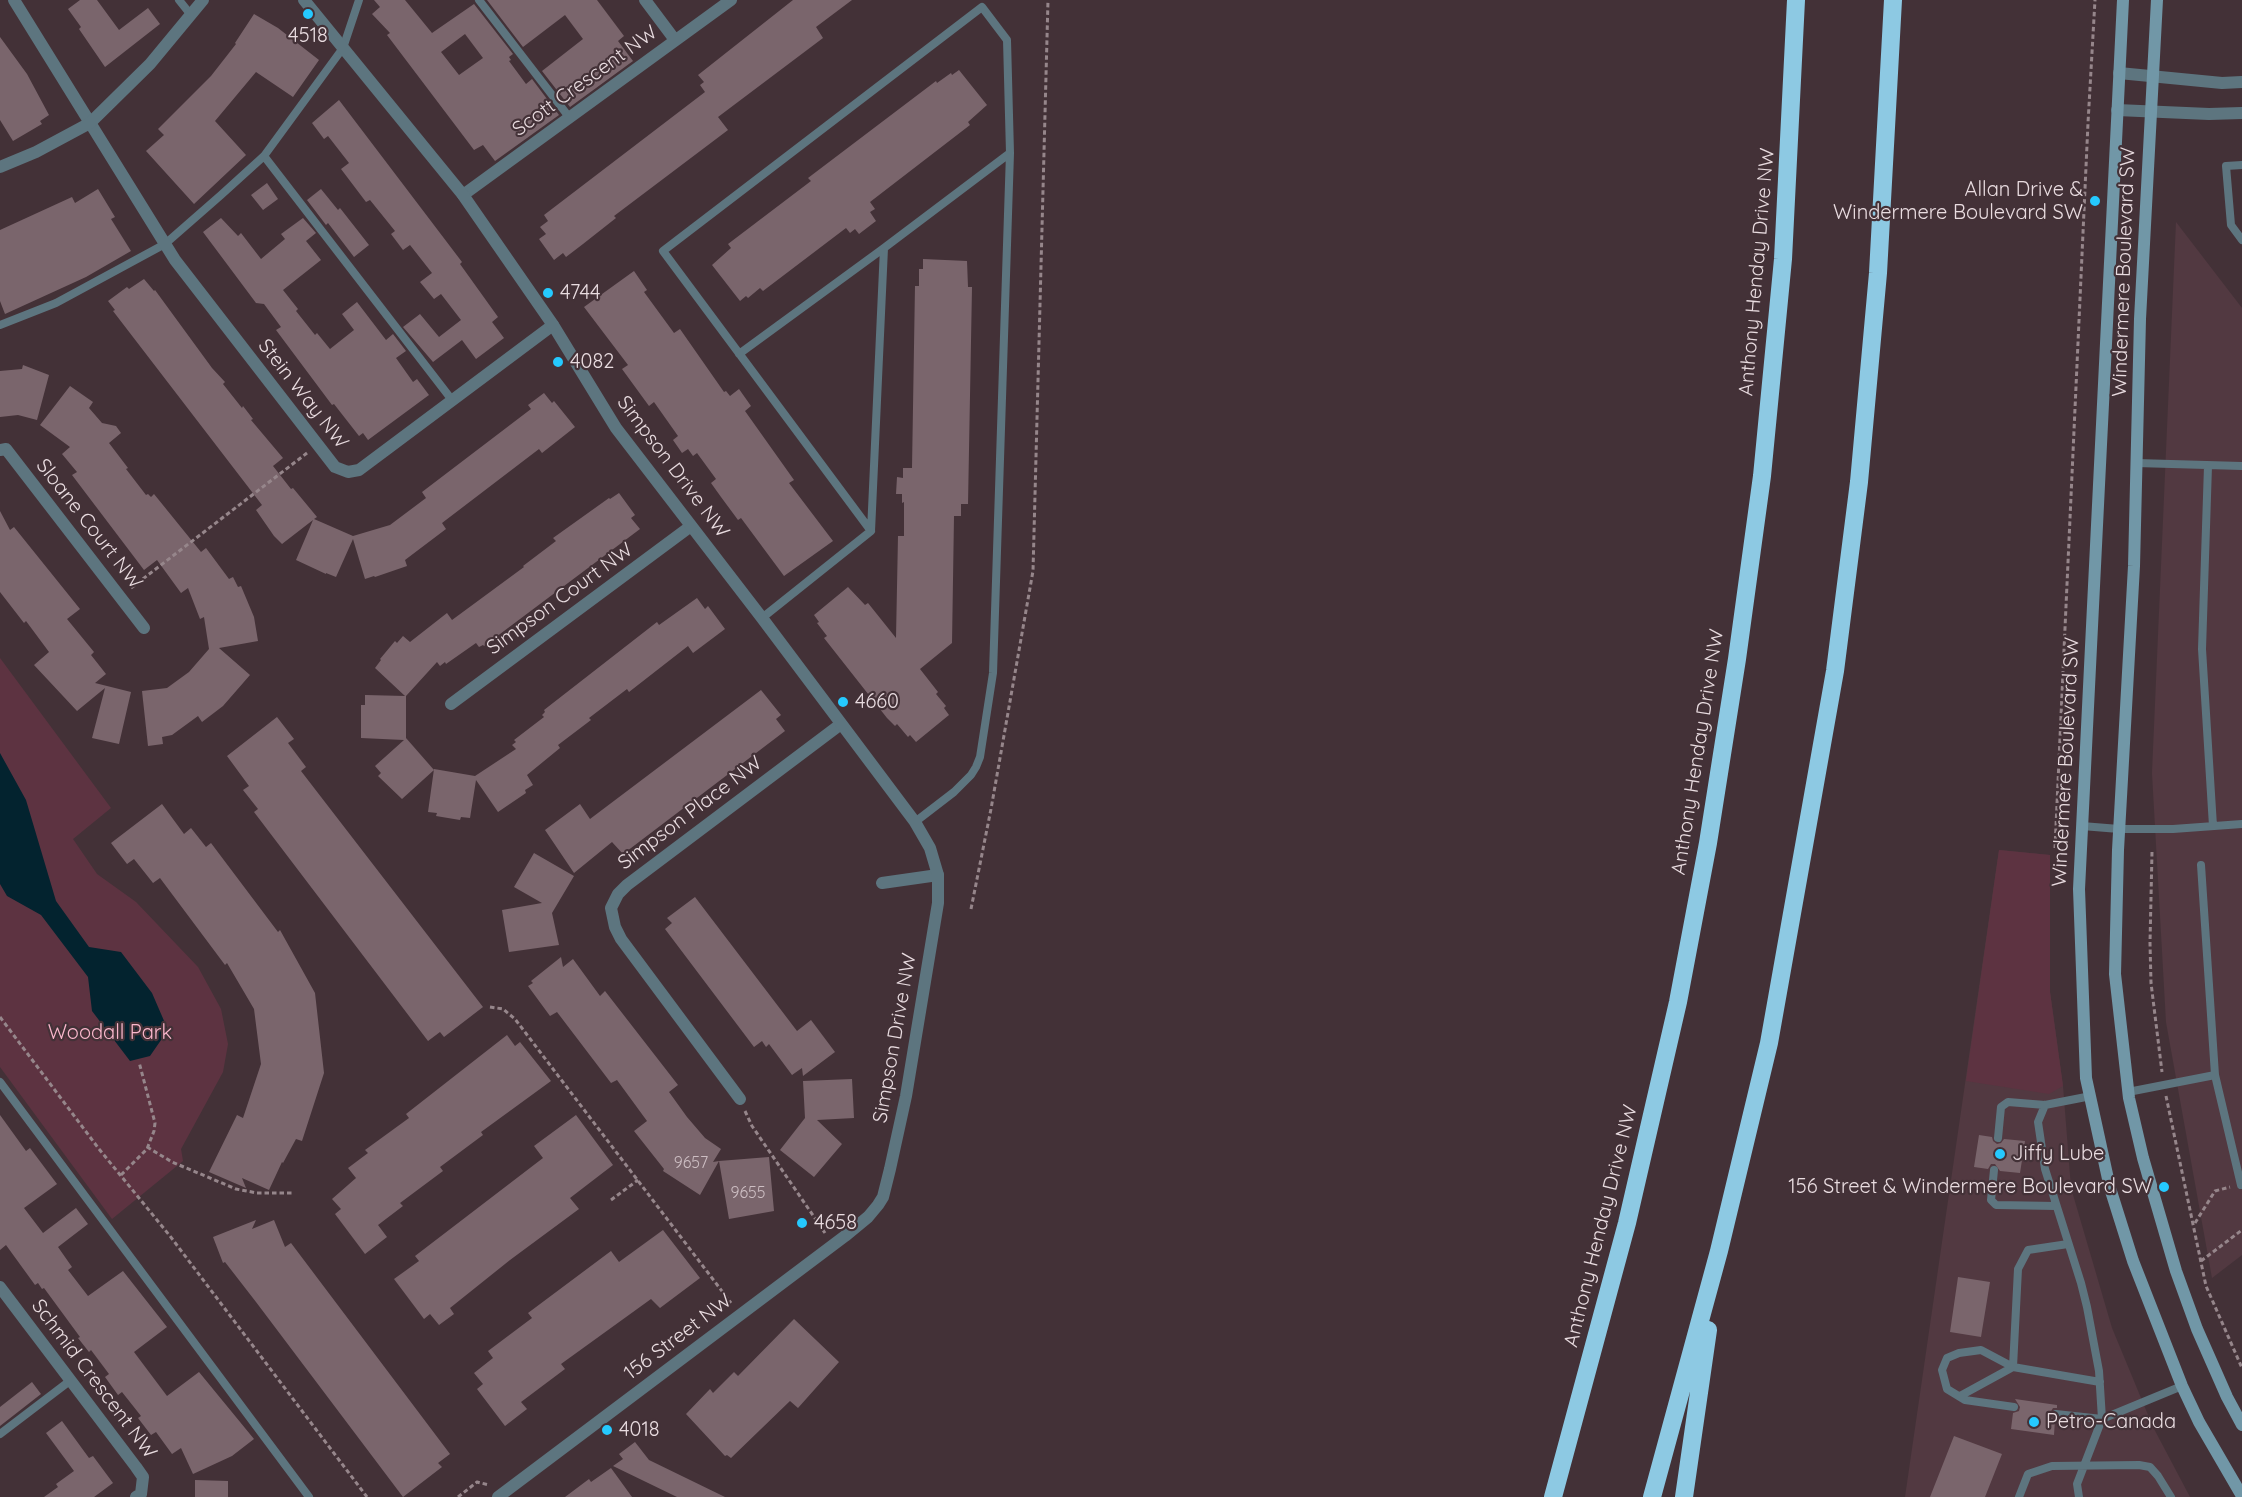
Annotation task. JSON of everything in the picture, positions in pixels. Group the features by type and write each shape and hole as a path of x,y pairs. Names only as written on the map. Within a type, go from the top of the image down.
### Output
{"highway":[{"name":"Anthony Henday Drive NW","path":"1552,1497 1627,1223 1678,1002 1717,786 1763,465 1783,259 1796,0"},
{"path":"1652,1497 1719,1251 1769,1043 1835,671 1860,482 1878,273 1893,0"},
{"path":"1892,30 1899,0"},
{"path":"1683,1497 1719,1251"},
{"path":"1546,1497 1567,1449"}],"main road":[{"name":"Windermere Boulevard SW","path":"2123,0 2079,889 2086,1078 2110,1188 2129,1251 2182,1386 2199,1422 2242,1496"},
{"name":"Windermere Boulevard SW","path":"2157,0 2140,319 2134,566 2119,829 2115,974 2128,1092 2143,1158 2176,1271 2197,1329 2242,1425"}],"street":[{"name":"Stein Way NW","path":"14,0 165,244 335,467 348,472 359,470 553,325"},
{"path":"0,167 36,152 90,123 150,64 203,0"},
{"name":"Simpson Drive NW","path":"304,0 464,195 553,325 616,428 915,822 930,848 938,875 938,903 906,1096 891,1169 883,1197 878,1205"},
{"path":"645,0 675,40"},
{"name":"Scott Crescent NW","path":"464,195 731,0"},
{"path":"2119,73 2222,83 2242,82"},
{"path":"2116,110 2242,113"},
{"name":"Sloane Court NW","path":"0,450 6,449 144,628"},
{"name":"Simpson Court NW","path":"451,704 691,526"},
{"name":"Simpson Place NW","path":"741,1099 621,939 615,927 611,908 618,894 627,885 841,724"},
{"path":"882,883 938,875"},
{"name":"156 Street NW","path":"501,1494 833,1245 868,1217 878,1205"},
{"name":"Schmid Crescent NW","path":"0,1287 142,1477 140,1496"}],"lane":[{"path":"179,0 191,15"},
{"path":"0,324 56,303 165,244 264,156 343,48 359,0"},
{"path":"479,0 570,117"},
{"path":"871,531 663,251 982,7 1007,40 1010,153 993,673 980,757 976,767 962,784 915,822"},
{"path":"739,354 1010,153"},
{"path":"264,156 452,400"},
{"path":"2242,165 2226,166 2231,225 2242,240"},
{"path":"2231,225 2242,224"},
{"path":"762,618 871,531 884,248"},
{"path":"2136,463 2242,466"},
{"path":"2208,466 2202,649 2213,826"},
{"path":"2082,826 2173,829 2242,824"},
{"path":"2201,865 2215,1075 2241,1185"},
{"path":"2128,1092 2215,1075"},
{"path":"0,1082 309,1497"},
{"path":"1998,1138 2001,1107 2008,1102 2045,1105 2091,1096"},
{"path":"2045,1105 2038,1122 2045,1169 2081,1283 2100,1382 2102,1419 2077,1484 2079,1497"},
{"path":"1994,1170 1990,1200 1996,1205 2056,1206"},
{"path":"2013,1367 2018,1269 2028,1250 2068,1244"},
{"path":"2014,1407 1965,1400 1947,1389 1942,1370 1947,1358 1959,1353 1981,1350 2013,1367 2100,1382"},
{"path":"1960,1396 2013,1367"},
{"path":"0,1434 71,1380"},
{"path":"2056,1414 2102,1419 2182,1386"},
{"path":"2019,1497 2028,1474 2052,1466 2083,1465 2150,1467 2170,1497"}],"path":[{"path":"971,909 992,809 1033,571 1048,0"},
{"path":"2055,848 2087,134 2096,0"},
{"path":"120,597 317,445"},
{"path":"2152,852 2151,984 2164,1085 2206,1286 2242,1368"},
{"path":"490,1007 503,1010 515,1019 740,1314"},
{"path":"0,1017 121,1176 170,1236 367,1497"},
{"path":"121,1176 147,1147 155,1123 140,1062"},
{"path":"741,1099 752,1126 833,1245"},
{"path":"147,1147 172,1162 236,1189 257,1193 293,1193"},
{"path":"611,1200 638,1180"},
{"path":"2194,1224 2215,1191 2241,1185"},
{"path":"2201,1261 2242,1230"},
{"path":"458,1497 477,1482 483,1482 501,1494"}],"shaded area":[{"path":"2176,222 2242,308 2242,1255 2212,1278 2166,1022 2152,773"},
{"path":"1999,850 2050,855 2050,992 2063,1086 2071,1188 2112,1328 2153,1427 2190,1497 1905,1497"}],"green space":[{"name":"Woodall Park","path":"0,658 111,808 73,839 97,874 136,902 198,967 221,1009 228,1044 223,1072 181,1149 183,1161 112,1219 0,1067"},
{"path":"1999,850 2050,855 2050,992 2063,1086 2049,1094 1966,1081"}],"water":[{"path":"0,753 26,800 56,901 89,947 121,952 152,993 168,1030 150,1056 130,1061 92,1011 88,977 41,915 7,896 0,884"}],"building":[{"path":"80,0 97,0 119,30 148,8 160,24 105,67 68,9"},
{"path":"374,0 405,0 432,33 474,4 513,54 509,57 511,60 509,61 526,84 532,79 559,115 495,161 483,145 474,150 387,35 390,33 372,14 380,7","holes":["465,34 483,58 459,75 441,52"]},
{"path":"487,0 597,0 624,36 618,41 633,61 570,107 542,71 583,39 565,15 523,47"},
{"path":"793,0 852,0 816,27 823,38 718,117 728,130 614,216 616,218 566,257 563,253 554,260 539,239 546,234 540,227 548,221 544,215 705,92 700,85 704,82 698,75"},
{"path":"254,14 278,28 319,60 293,97 256,72 215,121 246,155 194,204 146,151 164,135 158,129 211,76 236,44"},
{"path":"0,37 27,74 49,115 40,121 42,124 13,141 0,120"},
{"path":"959,70 987,105 968,122 970,125 870,202 875,209 870,212 876,221 859,234 855,229 850,233 846,228 763,291 760,288 748,298 746,296 740,301 712,265 731,248 728,244 811,181 808,178 936,81 937,83"},
{"path":"339,100 462,262 460,264 498,317 492,322 504,338 476,359 462,340 433,362 403,327 420,314 439,337 461,320 441,294 434,299 420,282 432,273 410,245 403,250 391,234 395,231 370,200 366,202 341,169 349,163 328,136 324,139 312,123"},
{"path":"267,183 278,199 263,210 251,195"},
{"path":"98,189 115,217 111,219 131,251 86,277 5,314 0,301 0,230 72,197 75,203"},
{"path":"321,189 338,210 340,208 369,245 354,257 307,200"},
{"path":"221,218 238,236 241,233 261,259 285,239 281,234 303,218 316,233 306,241 321,260 283,290 298,309 296,311 315,335 317,333 330,349 354,330 342,314 357,302 386,340 393,334 406,351 396,358 413,382 417,379 429,395 368,440 363,433 359,436 334,404 332,405 276,330 281,327 264,304 256,303 203,232"},
{"path":"923,259 967,261 968,287 972,287 968,504 961,504 961,516 954,516 952,643 920,669 938,692 936,694 946,706 944,708 949,715 916,742 887,718 824,638 827,636 814,615 848,587 865,605 868,603 896,638 898,536 904,536 904,502 902,503 902,494 896,494 897,477 903,478 903,468 912,468 915,286 919,286 919,269 923,269"},
{"path":"634,271 647,290 644,292 674,333 680,329 724,392 726,391 730,396 739,389 751,406 745,411 794,480 789,483 833,541 784,576 741,518 738,520 711,483 716,479 697,453 693,456 688,449 682,453 673,440 678,436 654,402 649,406 622,369 628,365 584,307"},
{"path":"144,279 155,290 212,368 225,382 223,384 283,458 273,466 317,517 314,519 353,536 390,525 426,498 422,492 531,409 528,405 544,393 552,403 554,401 575,427 542,453 539,449 442,523 446,529 405,560 407,566 365,579 353,539 336,577 326,574 296,560 313,520 282,544 274,536 256,510 262,505 113,311 115,310 108,301 127,287 129,289"},
{"path":"23,365 49,375 37,420 18,415 0,417 0,371 22,369"},
{"path":"70,386 93,402 89,408 102,423 116,426 121,433 109,443 128,468 126,469 146,495 151,497 154,494 201,552 206,548 229,579 233,577 238,587 241,586 254,617 258,641 219,648 250,675 223,706 202,722 198,716 172,735 162,737 163,744 148,746 142,691 167,688 189,672 209,649 204,617 200,619 188,588 181,593 157,560 144,570 72,475 77,472 62,454 70,447 40,425"},
{"path":"619,493 635,515 631,518 640,529 484,646 479,647 476,643 446,664 445,662 440,666 437,662 406,696 406,738 434,770 402,799 378,776 381,773 375,766 404,740 361,738 361,705 365,705 365,695 405,696 375,668 380,659 395,641 397,643 403,636 410,642 447,613 452,620 556,541 553,538"},
{"path":"0,511 10,530 14,527 80,609 67,619 94,652 91,655 106,674 95,683 131,692 119,744 92,738 105,688 77,711 34,665 49,652 0,592"},
{"path":"697,598 705,609 708,606 725,629 693,653 688,646 629,692 627,689 589,718 591,720 558,745 560,748 527,775 533,785 525,790 526,793 498,812 476,780 470,818 461,817 460,820 436,816 437,813 428,812 434,769 475,776 516,749 512,745 516,742 514,740 544,717 542,715 544,710 657,622 659,625"},
{"path":"761,690 781,715 776,719 785,731 623,854 612,842 574,873 545,830 580,804 590,819"},
{"path":"277,717 294,739 288,743 306,767 301,771 483,1007 444,1037 440,1032 428,1041 254,812 258,809 243,790 249,786 227,756"},
{"path":"162,804 184,834 191,828 206,847 211,843 278,932 280,930 315,993 324,1073 302,1141 296,1139 269,1190 242,1178 246,1188 209,1172 237,1115 243,1118 261,1064 254,1009 227,963 225,965 160,878 153,883 134,859 127,864 111,843"},
{"path":"534,853 574,876 552,913 559,945 509,952 502,910 542,903 514,887"},
{"path":"695,897 797,1031 811,1020 835,1052 803,1076 802,1068 792,1075 769,1044 766,1047 762,1041 754,1047 665,929 672,923 667,918"},
{"path":"561,957 563,967 573,959 600,996 605,991 678,1085 669,1092 687,1117 705,1138 721,1149 713,1162 719,1161 700,1195 663,1171 664,1169 634,1131 647,1121 617,1080 611,1083 557,1012 550,1016 528,986"},
{"path":"507,1035 515,1046 520,1042 551,1081 481,1132 483,1135 440,1167 443,1171 400,1203 403,1206 378,1225 387,1237 365,1254 335,1214 341,1209 332,1199 356,1178 348,1168 368,1153 365,1150 409,1118 406,1114"},
{"path":"852,1079 854,1118 817,1120 842,1144 814,1177 780,1150 805,1118 803,1081"},
{"path":"0,1115 26,1151 30,1148 57,1184 24,1208 43,1233 76,1208 88,1224 58,1247 72,1267 68,1270 88,1296 123,1271 167,1327 134,1352 167,1396 199,1372 254,1439 232,1456 193,1474 181,1448 172,1454 156,1432 151,1435 138,1418 141,1416 122,1392 118,1395 105,1377 109,1374 91,1350 89,1352 78,1338 80,1337 44,1288 42,1289 38,1283 35,1285 6,1245 0,1250"},
{"path":"576,1115 613,1165 570,1198 579,1209 450,1308 454,1314 439,1325 430,1314 424,1319 394,1279 419,1261 415,1256 543,1158 534,1146"},
{"name":"Jiffy Lube","path":"1979,1135 1992,1137 1997,1144 2004,1139 2025,1141 2020,1173 2000,1171 1995,1164 1991,1164 1988,1169 1974,1167"},
{"path":"769,1157 774,1211 729,1219 719,1161"},
{"path":"256,1220 252,1229 274,1220 285,1247 291,1243 450,1454 438,1463 442,1467 403,1497 256,1302 225,1262 223,1263 213,1237"},
{"path":"663,1230 700,1278 660,1308 651,1299 561,1364 565,1369 521,1402 527,1409 505,1426 477,1389 483,1384 474,1373 493,1358 488,1351 532,1318 528,1313 611,1251 619,1262"},
{"path":"1958,1277 1990,1282 1981,1337 1950,1332"},
{"path":"794,1319 839,1362 798,1408 790,1401 731,1458 725,1456 686,1414 710,1389 713,1393 734,1372 738,1376"},
{"path":"32,1382 41,1394 0,1426 0,1407"},
{"name":"Petro-Canada","path":"2015,1399 2057,1405 2057,1408 2053,1408 2050,1413 2050,1417 2055,1420 2054,1435 2011,1429 2013,1413 2019,1411 2020,1407"},
{"path":"62,1421 89,1458 93,1456 113,1483 94,1497 44,1497 58,1487 56,1484 74,1471 46,1433"},
{"path":"1954,1436 2002,1454 1985,1497 1930,1497"},
{"path":"635,1442 649,1460 725,1497 677,1497 613,1466 623,1459 619,1454"},
{"path":"611,1468 632,1497 565,1497 589,1479 591,1482"},
{"path":"195,1480 228,1481 228,1497 195,1497"}],"place":[{"name":"4518","path":"308,14"},
{"name":"Allan Drive & Windermere Boulevard SW","path":"2095,201"},
{"name":"4744","path":"548,293"},
{"name":"4082","path":"558,362"},
{"name":"4660","path":"843,702"},
{"name":"Jiffy Lube","path":"2000,1154"},
{"name":"156 Street & Windermere Boulevard SW","path":"2164,1187"},
{"name":"4658","path":"802,1223"},
{"name":"Petro-Canada","path":"2034,1422"},
{"name":"4018","path":"607,1430"}]}
